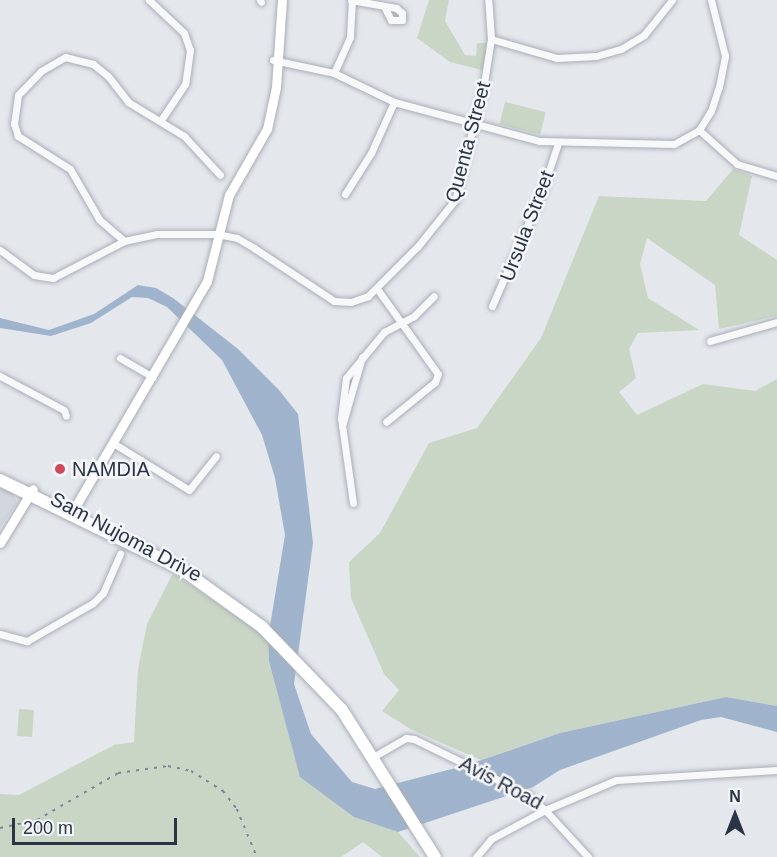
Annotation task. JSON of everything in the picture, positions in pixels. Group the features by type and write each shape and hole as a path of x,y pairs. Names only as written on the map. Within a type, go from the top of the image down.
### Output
{"highway":[{"name":"Sam Nujoma Drive","path":"0,474 32,492 182,563 214,584 310,674 342,710 435,857"},
{"name":"Sam Nujoma Drive","path":"0,480 32,492"}],"street":[{"path":"149,0 184,33 190,50 185,84 161,120"},
{"path":"73,512 153,377 212,271 217,234 229,195 263,141 271,116 282,0"},
{"path":"334,73 350,37 352,0 368,1 385,8"},
{"name":"Quenta Street","path":"0,250 34,275 53,278 124,241 157,234 217,234 237,238 334,301 351,302 378,290 450,210 476,126 491,39 488,0"},
{"path":"276,60 334,73 394,102 476,126 558,143 663,145 683,141 699,130 716,102 725,56 711,0"},
{"path":"491,39 557,57 596,56 636,41 652,28 670,1"},
{"path":"124,241 99,219 70,169 18,136 14,124 18,95 41,71 65,57 80,58 108,76 128,102 161,120 196,147 220,175"},
{"path":"345,194 371,153 394,102"},
{"path":"699,130 737,164 777,176"},
{"name":"Ursula Street","path":"492,306 543,189 558,143"},
{"path":"378,290 438,369 438,378 386,422"},
{"path":"353,503 342,426 346,378 384,332 422,310 434,296"},
{"path":"711,341 777,322"},
{"path":"342,426 350,406 362,357"},
{"path":"120,358 153,377"},
{"path":"0,376 64,410 66,416"},
{"path":"342,405 350,406"},
{"path":"113,443 189,490 216,456"},
{"path":"0,543 32,492"},
{"path":"0,634 27,642 93,603 103,593 120,554"},
{"name":"Avis Road","path":"373,758 406,738 414,739 527,794 545,810 616,780 777,770"},
{"path":"476,857 491,839 545,810 588,857"}],"shaded area":[{"path":"0,487 13,493 17,503 0,528"}],"green space":[{"path":"429,0 449,0 445,21 465,55 476,56 477,43 487,43 486,71 450,62 417,38"},
{"path":"505,102 546,112 540,134 499,124"},
{"path":"733,169 752,176 739,235 777,260 777,316 719,329 715,285 647,238 640,264 648,298 699,330 638,333 629,349 636,378 619,392 637,415 703,384 755,391 777,379 777,706 726,697 560,733 481,760 412,730 382,711 399,690 384,674 351,598 349,562 380,533 429,443 477,428 541,338 599,196 706,201"},
{"path":"173,573 268,638 269,661 354,817 398,832 420,857 382,857 363,842 341,857 0,857 0,794 19,795 114,745 134,742 138,669 147,624"},
{"path":"19,709 34,710 32,737 17,736"}],"water":[{"path":"138,285 156,288 173,298 238,349 279,390 298,414 313,543 294,684 311,734 352,782 375,789 467,765 560,733 726,697 777,706 777,732 721,717 701,720 560,770 533,787 398,832 354,817 300,777 269,661 268,638 285,535 275,478 262,435 222,360 167,307 148,298 132,297 91,323 51,336 0,328 0,318 49,330 94,314"}],"railway":[{"path":"0,828 37,820 118,773 168,766 191,771 223,791 237,809 257,857"}],"place":[{"name":"NAMDIA","path":"60,469"}]}
